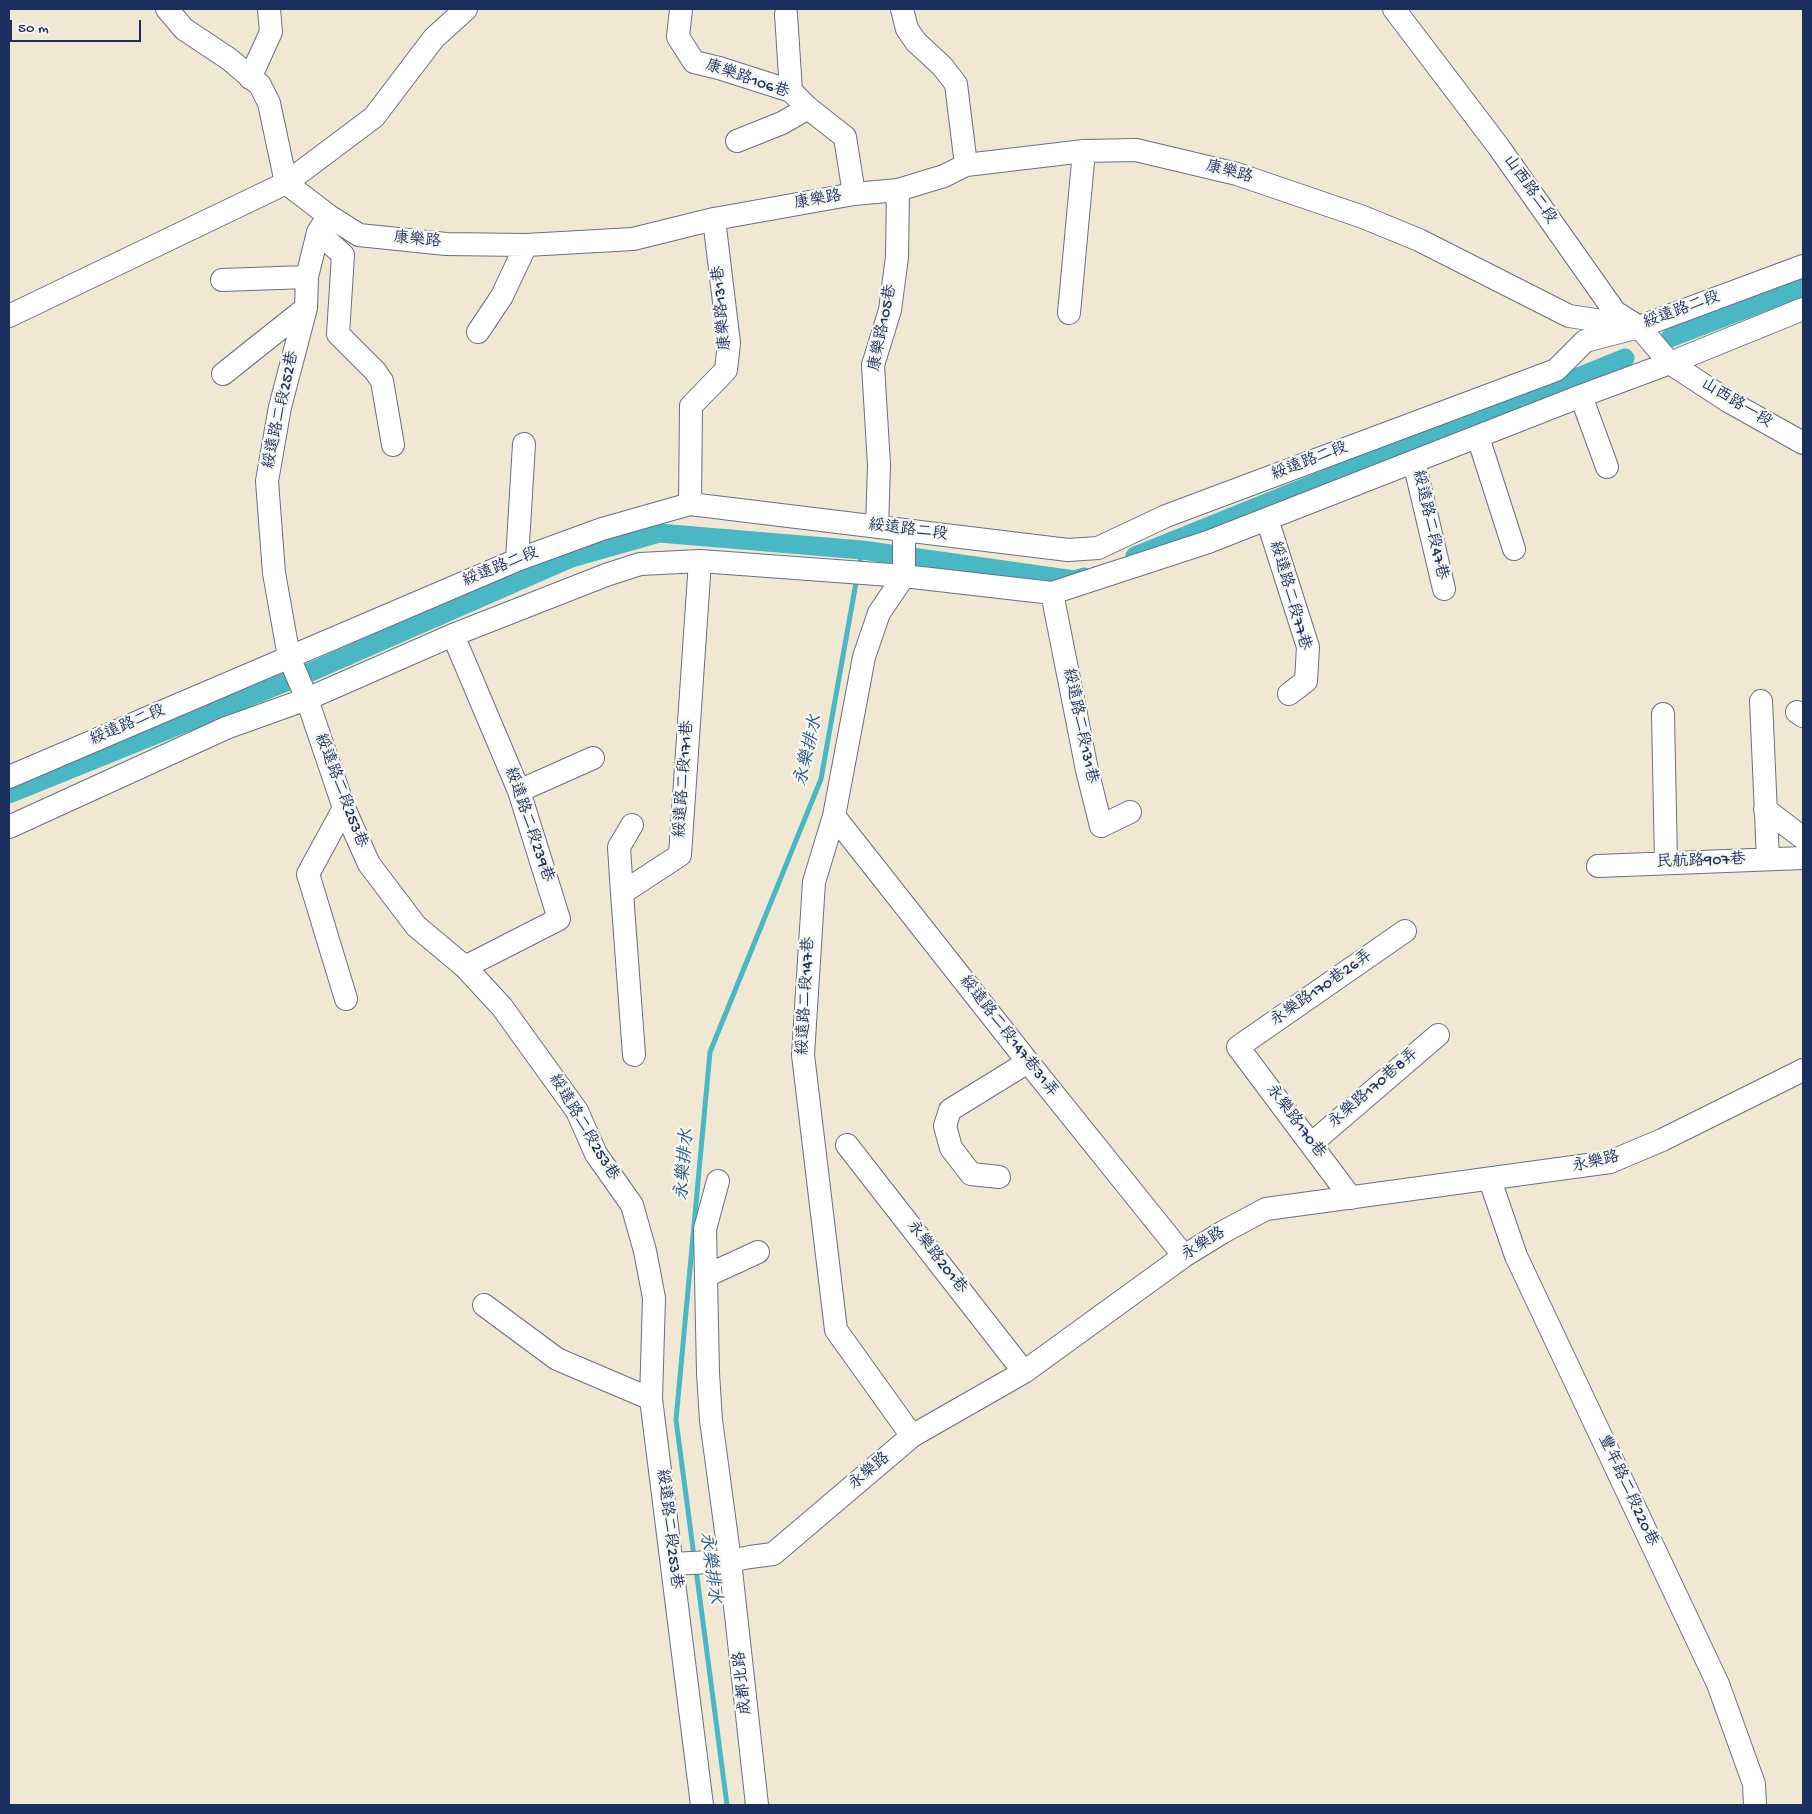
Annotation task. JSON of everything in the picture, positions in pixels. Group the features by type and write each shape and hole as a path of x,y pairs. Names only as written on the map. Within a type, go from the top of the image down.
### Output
{"street":[{"path":"167,9 184,29 229,60 260,85 269,103 286,183"},
{"path":"250,78 271,32 270,9"},
{"path":"9,316 286,183 374,117 434,38 466,9"},
{"name":"康樂路106巷","path":"681,9 678,37 694,62 791,91 808,108 845,137 854,194"},
{"path":"902,9 907,29 916,42 942,66 956,84 966,166"},
{"name":"山西路二段","path":"1394,9 1498,146 1615,312 1639,327 1670,363"},
{"path":"786,14 791,91"},
{"path":"737,141 782,124 808,108"},
{"name":"康樂路","path":"286,183 323,224 359,235 446,244 526,245 633,239 714,219 854,194 898,190 944,176 966,166 1084,151 1136,150 1237,174 1363,217 1419,240 1569,316 1639,327"},
{"path":"1068,313 1084,151"},
{"name":"康樂路105巷","path":"877,527 879,464 873,365 890,310 897,257 898,190"},
{"name":"康樂路131巷","path":"690,504 691,406 726,370 729,343 714,219"},
{"path":"323,224 344,255 338,334 375,371 382,381 393,445"},
{"name":"綏遠路二段252巷","path":"307,699 291,661 274,574 267,481 280,407 306,308 308,277 323,224"},
{"path":"478,332 502,296 526,245"},
{"name":"綏遠路二段","path":"9,777 291,661 517,560 602,529 690,504 1068,550 1098,548 1166,516 1556,370 1585,340 1639,327 1803,266"},
{"path":"222,280 308,277"},
{"path":"223,374 306,308"},
{"path":"9,826 226,728 307,699 454,634 606,575 640,564 700,561 896,576 1052,593 1208,542 1670,363 1803,309"},
{"name":"山西路一段","path":"1670,363 1728,401 1803,442"},
{"path":"1581,396 1607,466"},
{"path":"1478,437 1514,549"},
{"path":"517,560 524,444"},
{"name":"綏遠路二段47巷","path":"1414,462 1444,589"},
{"name":"綏遠路二段77巷","path":"1267,519 1308,647 1306,681 1289,694"},
{"path":"896,576 904,531"},
{"name":"綏遠路二段171巷","path":"622,893 680,855 700,561"},
{"name":"綏遠路二段147巷","path":"896,576 879,613 864,657 834,816 814,882 803,1055 836,1330 912,1436"},
{"name":"綏遠路二段131巷","path":"1052,593 1086,770 1101,826 1130,812"},
{"name":"綏遠路二段239巷","path":"454,634 519,791 559,919 465,967"},
{"name":"綏遠路二段253巷","path":"307,699 344,808 369,864 416,926 465,967 502,1006 577,1111 596,1154 632,1205 645,1252 654,1298 651,1399 700,1562 702,1805"},
{"path":"1760,701 1768,859"},
{"path":"1663,714 1666,863"},
{"path":"519,791 593,758"},
{"path":"344,808 308,874 346,999"},
{"path":"1765,809 1803,838"},
{"name":"綏遠路二段147巷31弄","path":"834,816 1184,1256"},
{"path":"632,824 619,847 634,1055"},
{"name":"民航路907巷","path":"1598,866 1803,858"},
{"name":"永樂路170巷26弄","path":"1238,1047 1405,931"},
{"name":"永樂路170巷8弄","path":"1311,1144 1438,1035"},
{"name":"永樂路170巷","path":"1238,1047 1351,1198"},
{"path":"999,1177 971,1174 951,1148 945,1126 950,1110 1028,1062"},
{"name":"永樂路","path":"700,1562 773,1554 912,1436 1024,1372 1184,1256 1266,1209 1490,1180 1610,1162 1662,1140 1803,1070"},
{"name":"永樂路201巷","path":"847,1145 1024,1372"},
{"name":"豐年路二段220巷","path":"1490,1180 1516,1256 1718,1684 1754,1784 1755,1805"},
{"path":"700,1562 711,1420 705,1229 718,1181"},
{"path":"706,1276 758,1252"},
{"path":"484,1305 557,1359 651,1399"},
{"name":"成都北路","path":"700,1562 757,1805"}],"waterway":[{"path":"1670,338 1803,287"},
{"path":"1135,556 1625,358"},
{"path":"9,794 306,674 571,558 659,533 862,550 1074,580 1084,577"},
{"name":"永樂排水","path":"859,567 862,550"},
{"name":"永樂排水","path":"694,1556 676,1420 710,1052 821,779 857,577"},
{"name":"永樂排水","path":"696,1569 727,1805"}]}
